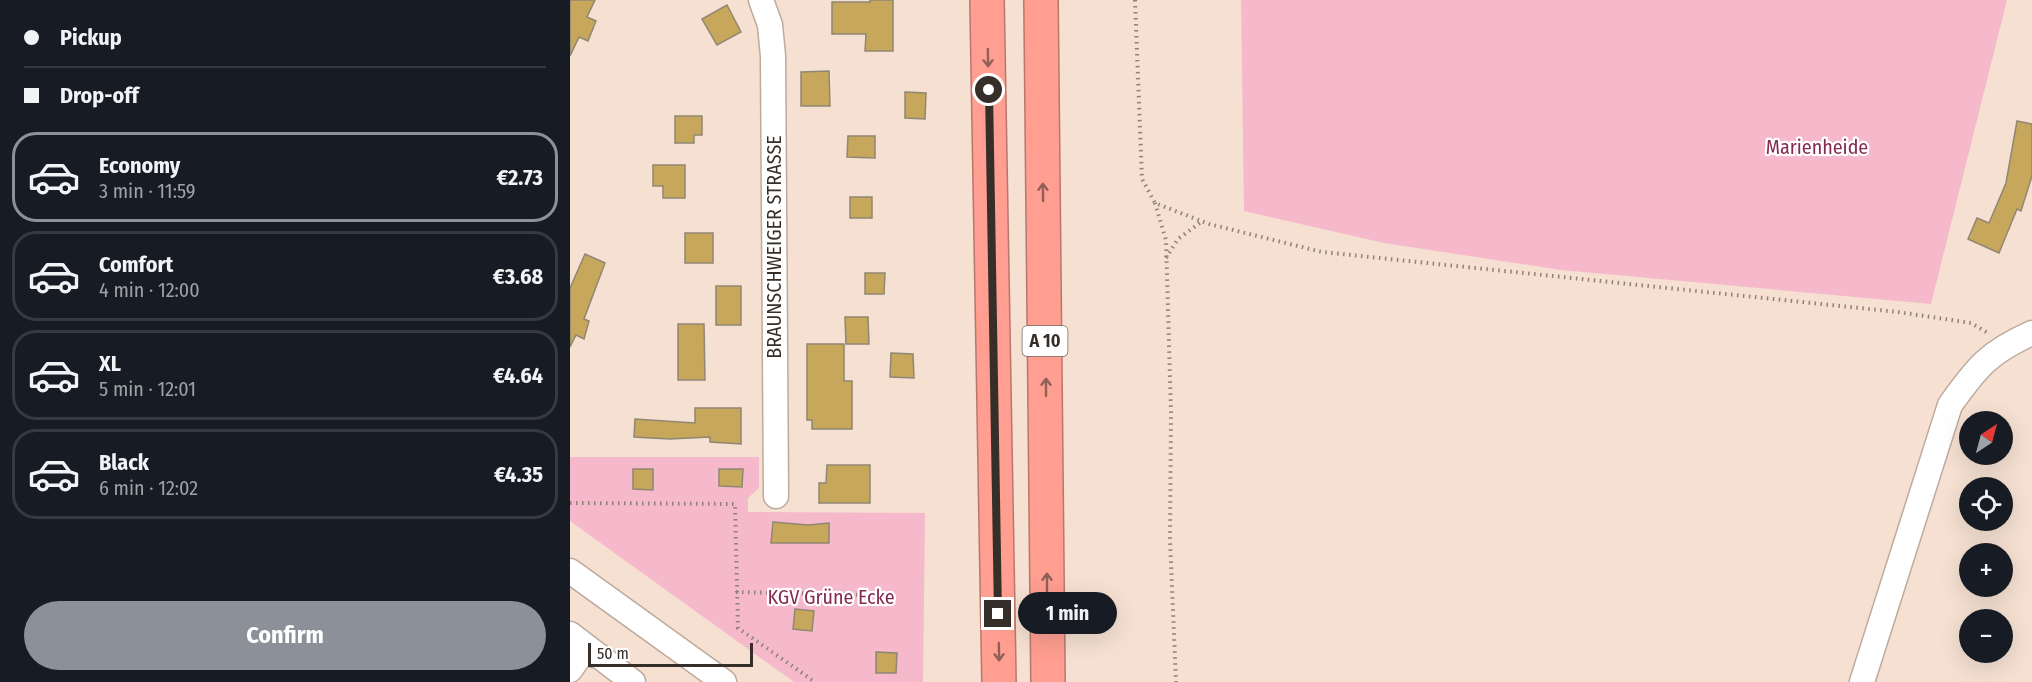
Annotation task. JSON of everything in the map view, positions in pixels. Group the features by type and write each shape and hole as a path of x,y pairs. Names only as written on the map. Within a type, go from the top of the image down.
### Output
{"highway":[{"name":"A 10","path":"987,0 999,682"},
{"name":"A 10","path":"1041,0 1048,682"}],"street":[{"name":"BRAUNSCHWEIGER STRASSE","path":"761,0 770,25 773,56 776,496"},
{"path":"1862,682 1950,405 1975,369 2006,345 2032,333"},
{"path":"570,571 724,682"},
{"path":"570,634 633,682"},
{"path":"570,670 582,652 599,656"}],"path":[{"path":"1135,0 1142,178 1155,202 1166,240 1171,413 1170,539 1176,682"},
{"path":"1155,202 1202,222 1322,252 1886,311 1971,323 2006,345"},
{"path":"1166,259 1178,239 1202,222"},
{"path":"570,503 735,504 738,628 815,682"},
{"path":"736,592 868,595"}],"green space":[{"name":"Marienheide","path":"1241,0 2007,0 1931,304 1561,270 1384,243 1244,211"},
{"name":"KGV Grüne Ecke","path":"570,457 759,457 759,488 748,498 748,512 925,513 923,682 794,682 570,521"}],"building":[{"path":"570,0 595,0 587,17 596,21 588,41 579,37 570,56"},
{"path":"870,0 893,0 893,51 865,51 866,34 832,34 832,2 870,2"},
{"path":"727,5 741,32 717,45 702,19"},
{"path":"829,71 830,106 801,106 801,72"},
{"path":"905,92 926,93 925,119 905,118"},
{"path":"675,116 702,116 702,135 694,135 694,143 675,143"},
{"path":"2017,121 2032,124 2032,176 2021,211 2017,209 1999,253 1968,239 1977,218 1989,223 2006,183"},
{"path":"848,136 875,136 875,158 847,157"},
{"path":"653,165 685,165 685,198 663,198 663,186 653,186"},
{"path":"850,197 872,197 872,218 850,218"},
{"path":"685,233 713,233 713,263 685,263"},
{"path":"585,254 605,263 584,319 589,321 584,339 576,335 570,347 570,288"},
{"path":"865,273 885,273 884,294 865,294"},
{"path":"716,286 741,286 741,325 716,325"},
{"path":"845,317 868,317 869,344 846,344"},
{"path":"678,324 704,324 705,380 678,380"},
{"path":"807,344 844,344 844,381 852,381 852,429 812,429 812,420 807,420"},
{"path":"891,353 913,354 914,378 890,377"},
{"path":"695,408 741,408 741,444 710,442 710,437 670,439 634,437 635,419 695,423"},
{"path":"827,465 870,465 870,503 819,503 819,483 826,483"},
{"path":"633,469 653,469 653,490 633,489"},
{"path":"719,469 743,469 742,487 719,486"},
{"path":"773,522 808,525 829,523 829,543 771,543"},
{"path":"795,609 814,611 812,631 793,629"},
{"path":"876,652 897,653 896,673 876,673"}],"route":[{"path":"989,90 998,614"}]}
